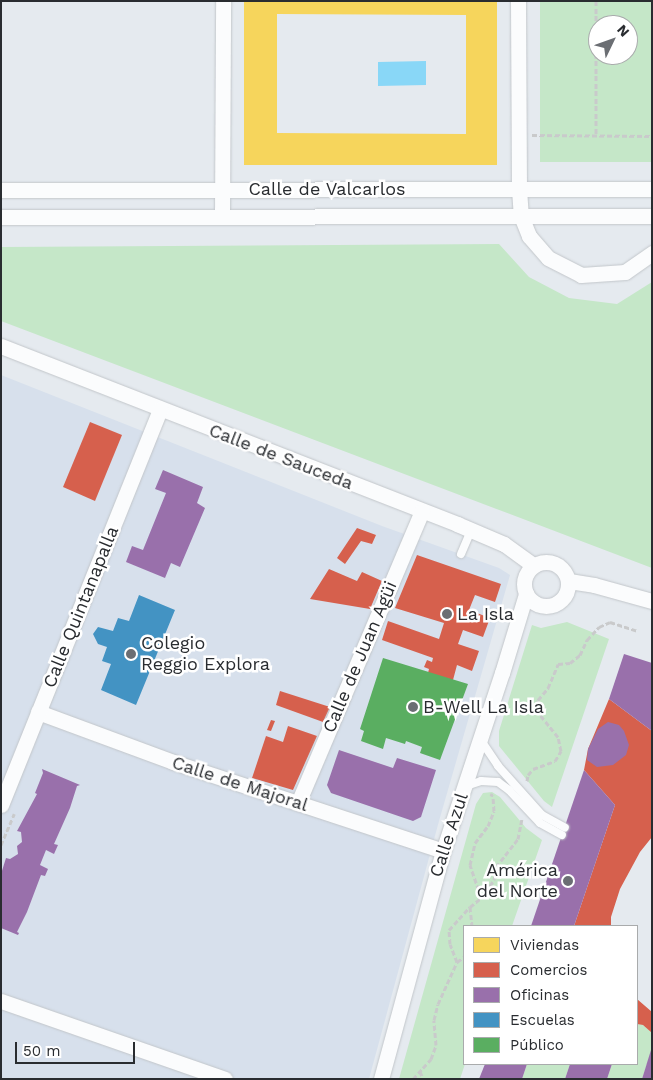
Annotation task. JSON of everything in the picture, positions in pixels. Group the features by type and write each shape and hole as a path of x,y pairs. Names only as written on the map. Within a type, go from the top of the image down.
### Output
{"street":[{"path":"222,1 222,216"},
{"path":"518,1 519,189 521,216 529,236 548,258 581,275 624,272 652,253"},
{"name":"Calle de Valcarlos","path":"1,190 652,189"},
{"name":"Calle de Valcarlos","path":"1,217 652,216"},
{"name":"Calle de Sauceda","path":"1,348 471,530 504,544 533,565"},
{"name":"Calle Quintanapalla","path":"1,805 160,409"},
{"name":"Calle de Juan Agüi","path":"298,803 422,511"},
{"path":"548,561 562,568 569,582 567,594 553,605 540,606 526,594 524,584 526,573 533,565 548,561"},
{"path":"569,582 594,584 652,601"},
{"name":"Calle Azul","path":"381,1079 443,850 526,594"},
{"name":"Calle de Majoral","path":"38,712 173,762 443,850"},
{"path":"1,1001 225,1079"}],"lane":[{"path":"461,554 471,530"},
{"path":"465,786 481,780 498,782 509,790 540,823 563,832 542,815 498,766 480,739"}],"path":[{"path":"596,1 596,135"},
{"path":"518,135 652,136"},
{"path":"525,795 528,775 533,769 554,761 561,751 558,737 536,710 538,700 548,688 558,664 570,662 580,655 587,640 599,627 610,622 637,631"},
{"path":"482,898 470,864 475,843 488,826 494,812 493,795 485,794"},
{"path":"457,962 450,944 449,930 470,906 482,898 494,880 496,867 518,839 524,806"},
{"path":"470,906 472,925"},
{"path":"413,1079 431,1059 436,1045 434,1020 438,1004 457,962 463,958"},
{"path":"420,1071 423,1079"}],"shaded area":[{"path":"1,375 382,526 499,568 510,575 439,821 369,1079 1,1079"}],"green space":[{"path":"540,1 652,1 652,162 540,162"},
{"path":"499,244 529,277 569,298 617,304 652,282 652,568 1,321 1,247"},
{"path":"567,622 609,639 552,807 544,801 499,746 499,731 532,625 541,628"},
{"path":"492,792 500,797 526,828 542,840 512,925 463,925 463,1065 465,1065 460,1079 399,1079 476,804 483,793"},
{"path":"638,1024 643,1025 652,1033 652,1049 642,1079 607,1079 612,1065 638,1065"},
{"path":"527,1065 570,1065 565,1079 522,1079"}],"water":[{"path":"426,61 426,85 378,86 378,62"}],"building: Viviendas":[{"path":"244,1 497,1 497,165 244,165","holes":["277,14 466,15 466,134 277,133"]}],"building: Comercios":[{"path":"90,422 122,435 95,501 63,487"},
{"path":"357,528 376,535 372,544 361,541 345,564 337,558"},
{"name":"La Isla","path":"417,555 501,584 495,602 475,595 469,610 490,618 483,637 463,630 458,644 479,651 472,671 457,665 453,680 428,673 429,669 424,667 427,660 432,662 433,658 382,640 388,621 439,639 444,623 395,608"},
{"path":"329,569 357,581 362,572 382,581 370,609 310,599"},
{"path":"280,691 330,707 323,722 276,705"},
{"path":"609,699 652,731 652,837 640,852 620,889 611,917 611,925 574,925 615,805 584,770 588,749"},
{"path":"271,720 275,721 271,731 267,730"},
{"path":"288,726 317,736 293,790 252,778 266,736 283,742"},
{"path":"638,1000 652,1012 652,1033 643,1025 638,1024"}],"building: Oficinas":[{"path":"163,470 203,487 197,503 205,508 180,567 171,563 165,578 126,562 132,546 143,550 166,493 155,489"},
{"path":"624,654 652,663 652,731 609,699"},
{"path":"608,722 619,725 624,731 629,745 626,755 613,765 597,767 587,760 588,749 598,729"},
{"path":"339,750 393,768 397,758 436,770 421,817 413,821 331,793 327,785"},
{"path":"42,769 80,785 77,786 70,808 54,844 58,845 54,854 46,850 40,865 48,869 45,876 41,875 17,932 19,933 18,935 1,928 1,874 6,858 10,859 18,854 17,846 22,842 21,832 17,831 37,794 35,793 43,773"},
{"name":"América del Norte","path":"584,770 615,805 574,925 531,925"},
{"path":"651,1050 652,1079 642,1079"},
{"path":"485,1065 527,1065 522,1079 479,1079"},
{"path":"570,1065 612,1065 607,1079 565,1079"}],"building: Escuelas":[{"name":"Colegio Reggio Explora","path":"139,595 175,610 136,705 101,690 111,664 102,661 107,647 98,644 93,634 98,627 113,631 118,618 129,621"}],"building: Público":[{"name":"B-Well La Isla","path":"383,658 468,684 440,760 420,753 422,747 406,741 405,744 386,738 383,749 361,741 364,731 360,729"}],"place":[{"name":"La Isla","path":"447,614"},
{"name":"Colegio Reggio Explora","path":"131,654"},
{"name":"B-Well La Isla","path":"413,707"},
{"name":"América del Norte","path":"568,881"}]}
